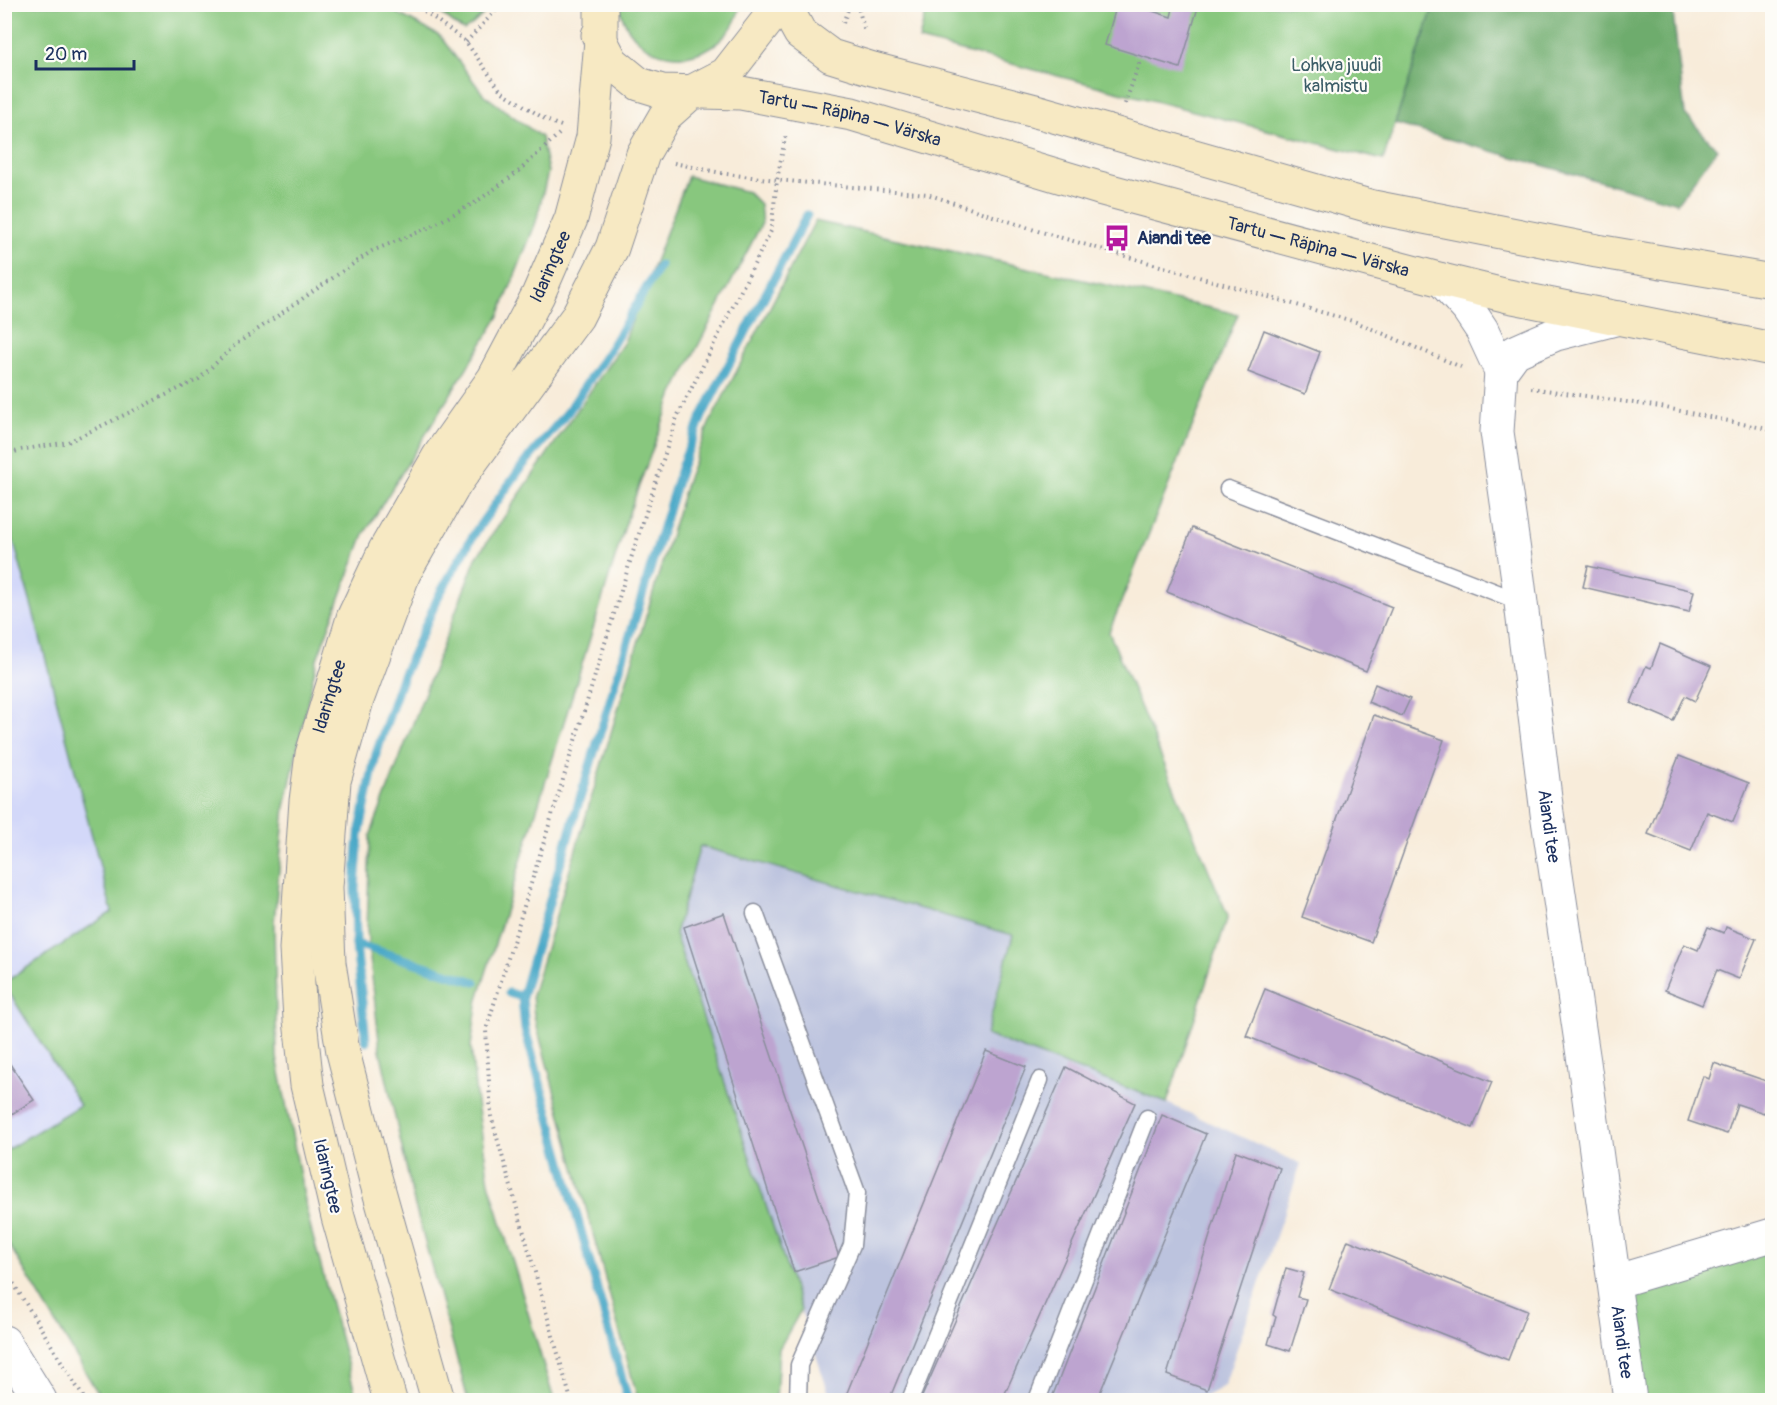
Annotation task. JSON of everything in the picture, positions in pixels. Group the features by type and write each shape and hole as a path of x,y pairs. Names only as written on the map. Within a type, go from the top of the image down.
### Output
{"main road":[{"path":"580,4 601,40"},
{"name":"Idaringtee","path":"390,1401 338,1217 307,1085 296,949 306,801 312,754 353,618 385,550 439,456 494,378 538,295 571,219 593,137 601,40 601,4"},
{"path":"693,91 726,74 768,20 771,4"},
{"path":"784,4 800,33 831,56 873,69 1043,112 1373,207 1597,251 1773,281"},
{"name":"Tartu — Räpina — Värska","path":"601,40 612,62 639,84 662,90 741,93 852,114 1099,188 1442,280 1508,296 1773,349"},
{"name":"Idaringtee","path":"438,1401 375,1177 343,1052 329,963 326,887 334,781 357,700 404,573 455,484 577,317 612,248 643,154 665,116 693,91"}],"street":[{"name":"Aiandi tee","path":"1442,280 1468,309 1482,330 1500,377 1497,432 1547,813 1630,1401"},
{"path":"1500,377 1515,352 1556,334 1619,318"},
{"name":"Aiandi tee","path":"1614,1282 1773,1236"},
{"path":"4,1342 40,1401"}],"lane":[{"path":"1228,489 1521,602"},
{"path":"755,913 857,1193 852,1245 799,1365 798,1401"},
{"path":"910,1401 1040,1080"},
{"path":"1037,1401 1148,1118"}],"path":[{"path":"4,456 20,450 68,442 199,379 236,345 372,251 426,229 476,202 518,172 567,128 548,121 501,91 466,42 415,4"},
{"path":"466,42 502,4"},
{"path":"843,23 850,4"},
{"path":"570,1401 491,1116 486,1030 677,417 771,231 777,180 787,130"},
{"path":"691,168 777,180 927,194 1038,231 1356,322 1500,377 1773,430"},
{"path":"4,1268 85,1401"}],"shaded area":[{"path":"4,511 33,611 112,912 5,982"},
{"path":"700,846 1013,935 986,1035 1167,1103 1301,1164 1224,1386 1199,1400 831,1400 675,934"},
{"path":"4,986 81,1105 5,1151 4,1151"}],"green space":[{"path":"740,4 735,21 726,35 714,45 700,52 684,56 653,51 639,41 626,24 619,5"},
{"path":"5,5 382,5 440,36 483,94 541,137 548,172 536,222 499,316 364,534 317,659 285,807 274,923 277,1057 309,1222 357,1400 102,1400 5,1238 5,1151 80,1105 5,986 5,982 112,912 5,511"},
{"path":"430,5 493,5 464,30"},
{"name":"Lohkva juudi kalmistu","path":"927,5 1434,5 1383,160 919,40"},
{"path":"1434,5 1672,5 1685,114 1717,149 1677,203 1395,124"},
{"path":"688,176 748,192 760,204 762,223 673,394 629,513 478,999 471,1046 489,1182 554,1400 468,1400 414,1202 380,1050 367,931 370,836 476,558 624,342"},
{"path":"815,221 1238,314 1109,632 1228,916 1167,1103 986,1035 1013,935 700,846 675,934 801,1310 779,1349 776,1400 638,1400 534,1016 532,995 687,480 709,424"},
{"path":"1772,1247 1772,1400 1643,1400 1633,1292"}],"building":[{"path":"1117,4 1141,4 1140,7 1171,17 1174,4 1199,4 1180,68 1105,45"},
{"path":"1264,330 1320,352 1305,394 1248,372"},
{"path":"1192,528 1392,607 1366,671 1167,592"},
{"path":"1588,566 1694,591 1689,612 1583,587"},
{"path":"1660,644 1711,666 1695,701 1685,696 1673,721 1631,703 1646,666 1651,668"},
{"path":"1375,684 1410,699 1402,716 1368,702"},
{"path":"1374,715 1444,740 1371,942 1302,917"},
{"path":"1679,756 1749,783 1733,822 1707,812 1691,851 1648,834"},
{"path":"724,913 839,1257 794,1272 684,927"},
{"path":"1708,927 1724,933 1726,927 1756,939 1739,979 1717,970 1702,1005 1665,990 1684,944 1698,950"},
{"path":"1265,989 1492,1082 1473,1128 1246,1036"},
{"path":"986,1051 1026,1067 889,1400 844,1400"},
{"path":"4,1055 34,1100 7,1117 4,1113"},
{"path":"1714,1063 1772,1083 1764,1113 1737,1104 1727,1134 1688,1121 1703,1076 1709,1079"},
{"path":"1066,1067 1135,1103 1002,1400 921,1399"},
{"path":"1162,1115 1206,1134 1097,1400 1051,1400"},
{"path":"1236,1151 1280,1168 1207,1390 1167,1375"},
{"path":"1348,1240 1527,1311 1508,1360 1329,1289"},
{"path":"1286,1268 1304,1273 1297,1297 1306,1299 1290,1351 1268,1344 1276,1317 1273,1315"}],"waterway":[{"path":"628,1400 525,1029 522,997 567,841 682,465 703,414 807,215"},
{"path":"475,982 356,944 355,887 359,835 376,754 402,678 439,595 476,531 523,465 568,412 611,347 660,265"},
{"path":"356,944 366,1041"},
{"path":"509,993 522,997"}],"place":[{"name":"Aiandi tee","path":"1117,238"}]}
